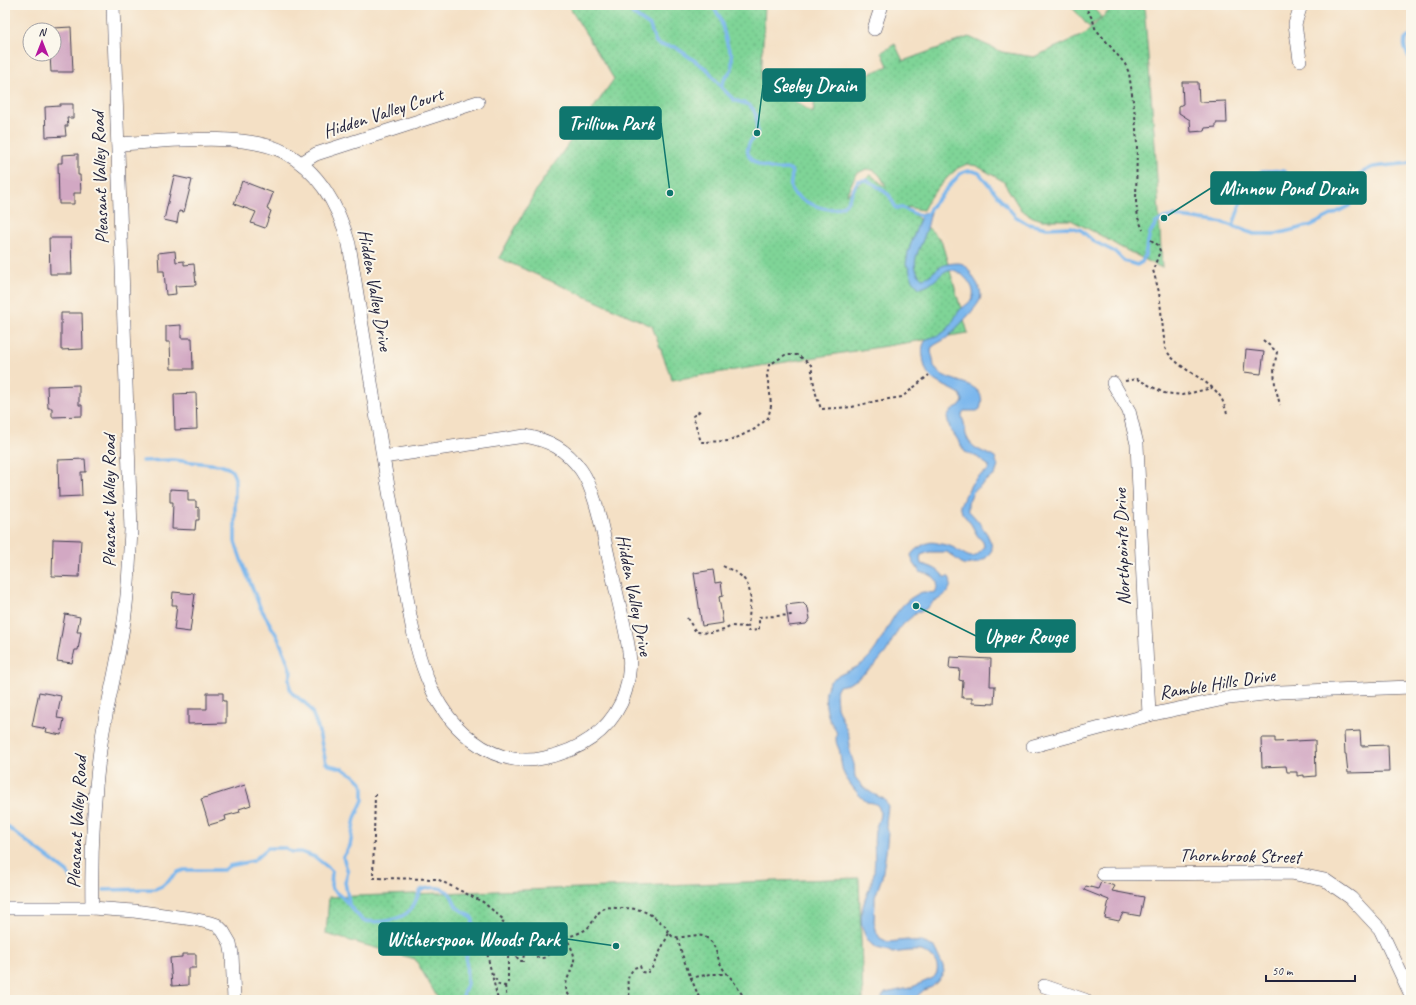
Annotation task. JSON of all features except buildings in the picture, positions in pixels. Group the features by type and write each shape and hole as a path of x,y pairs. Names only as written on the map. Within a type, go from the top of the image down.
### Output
{"street":[{"name":"Pleasant Valley Road","path":"5,908 92,908 91,864 96,789 101,748 122,639 127,594 131,530 112,5"},
{"path":"874,29 882,5"},
{"path":"1300,60 1296,24 1301,5"},
{"name":"Hidden Valley Court","path":"301,163 316,154 478,102"},
{"name":"Hidden Valley Drive","path":"118,144 199,140 234,141 263,145 283,152 301,163 317,180 333,203 344,224 349,244 383,457 408,604 416,643 427,679 443,708 458,728 475,743 493,754 515,760 539,759 561,755 592,739 609,722 621,703 630,668 629,652 617,593 598,515 590,487 582,471 570,457 558,447 546,441 525,436 383,457"},
{"name":"Northpointe Drive","path":"1112,383 1129,411 1137,444 1149,715"},
{"name":"Ramble Hills Drive","path":"1033,746 1149,715 1229,698 1280,692 1411,687"},
{"name":"Thornbrook Street","path":"1103,874 1291,872 1325,880 1351,898 1380,929 1411,995"},
{"path":"92,908 134,911 193,919 217,926 227,937 232,948 234,1000"},
{"path":"1044,986 1085,1000"}],"path":[{"path":"1084,5 1093,20 1095,28 1125,64 1128,73 1135,115 1137,144 1136,202 1138,218 1143,230"},
{"path":"1151,240 1158,245 1160,251 1153,270 1159,292 1165,348 1169,356 1212,388 1220,396 1227,413"},
{"path":"1263,340 1277,352 1274,368 1275,385 1280,405"},
{"path":"700,411 693,416 701,442 730,441 756,429 768,418 771,406 767,376 769,365 785,356 798,355 811,365 815,392 822,409 852,407 902,397 928,375"},
{"path":"1112,383 1137,378 1164,393 1182,395 1212,388"},
{"path":"723,566 743,578 751,592 748,631 759,630 758,617 793,615"},
{"path":"687,618 696,632 711,633 724,630 731,626 748,627"},
{"path":"375,794 373,878 437,879 483,902 504,920 501,926 490,930 487,948 498,1000"},
{"path":"507,1000 505,986 508,982 508,957 512,954 522,960 525,946 530,945 535,951 537,957 546,957 557,937 560,935 571,936 591,926 600,912 604,908 609,907 636,909 651,914 664,926 668,933 678,938 696,935 703,936 711,940 718,960 726,974 734,981 744,997 750,1000"},
{"path":"626,999 629,999 630,994 627,984 629,975 634,968 640,966 642,972 646,972 652,968 668,933"},
{"path":"566,936 574,957 572,967 567,978 566,987 569,996 574,1000"},
{"path":"678,938 690,978 700,1000"},
{"path":"492,973 499,985 505,986"},
{"path":"690,978 711,974 726,974"}],"green space":[{"path":"568,5 765,5 761,79 813,113 815,98 838,86 888,66 882,52 895,44 903,61 969,37 1002,52 1034,57 1085,34 1115,5 1144,5 1155,145 1162,268 1071,220 1042,220 1033,217 1021,210 1003,181 977,166 967,164 958,168 948,177 930,197 923,210 906,207 941,240 968,333 672,380 652,326 499,258 538,187 614,79","holes":["866,169 877,172 887,188 871,175 846,195 856,174"]},
{"path":"1070,5 1091,5 1101,17 1089,27"},
{"path":"859,878 863,1000 439,1000 415,959 326,934 329,897"}],"water":[{"path":"931,212 926,231 916,256 915,262 918,273 922,278 930,275 944,265 961,263 969,269 981,293 978,304 965,319 948,337 932,347 931,352 934,366 940,373 973,387 979,392 982,399 980,409 977,411 964,411 962,414 966,435 974,447 995,458 998,466 995,475 973,492 968,503 968,510 987,534 992,550 986,558 978,563 964,565 947,552 929,552 921,555 921,564 934,568 944,577 949,577 951,584 949,590 945,595 933,602 926,609 920,612 918,611 899,628 886,652 876,664 856,680 839,686 836,692 837,707 849,736 849,749 854,764 855,777 863,787 884,799 888,806 886,823 888,832 886,852 882,877 875,897 874,922 877,933 880,938 888,942 908,940 914,942 920,941 934,947 943,966 944,972 932,987 924,990 916,997 904,1000 882,1000 885,993 910,988 933,978 936,974 937,966 932,958 924,952 913,951 892,953 874,946 869,942 865,935 861,918 874,872 874,835 880,812 877,805 867,802 860,796 844,775 840,752 836,742 836,731 827,713 826,689 834,678 859,666 870,656 891,621 903,605 911,598 921,593 932,593 936,591 937,583 934,577 920,572 913,562 911,555 915,550 925,544 934,542 951,546 968,556 974,557 984,546 971,524 962,513 960,505 972,483 979,476 989,470 989,466 977,457 965,452 950,429 947,417 953,409 962,404 963,400 960,394 931,377 927,372 922,352 925,341 946,330 951,325 959,311 971,301 973,290 965,277 953,270 945,271 930,284 919,288 912,280 906,264 908,252 922,213"}],"waterway":[{"path":"627,5 634,15 650,26 655,41 659,45 675,47 708,70 721,87 734,100 749,105 753,109 756,115 757,133 749,144 748,154 754,162 770,168 791,170 791,188 794,194 809,203 826,209 836,209 844,205 848,201 858,181 866,180 889,195 896,208 902,208 925,218 931,207 960,174 967,171 974,171 979,173 1015,216 1028,224 1047,228 1070,227 1081,230 1093,241 1115,252 1124,261 1137,265 1142,262 1145,255 1150,233 1156,223 1164,218 1173,216 1224,223 1254,234 1276,234 1312,225 1349,206 1354,198 1354,183 1359,174 1373,167 1411,163"},
{"path":"712,5 720,17 728,47 732,55 732,69 723,81 721,87"},
{"path":"1411,36 1407,38 1404,43 1407,54 1411,60"},
{"path":"1233,226 1240,205 1241,188 1245,181 1260,172 1266,171 1284,171 1289,177"},
{"path":"142,461 173,460 220,465 232,471 235,478 235,542 260,607 277,636 284,652 291,672 289,679 292,693 311,710 318,728 326,763 341,768 355,776 362,783 363,800 355,818 350,846 343,857 348,872 345,882 349,903"},
{"path":"5,825 67,872 78,888"},
{"path":"104,890 155,889 162,886 178,872 184,870 224,870 229,866 253,861 268,848 286,848 291,852 301,852 315,857 332,872 332,889 343,898 362,920 374,922 388,921 401,917 412,908 421,890 430,888 442,889 449,893 455,905 460,910 469,914 473,920 472,928 466,943 467,984 463,994 464,1000"}],"place":[{"name":"Seeley Drain","path":"757,133"},
{"name":"Trillium Park","path":"670,193"},
{"name":"Minnow Pond Drain","path":"1164,218"},
{"name":"Upper Rouge","path":"916,606"},
{"name":"Witherspoon Woods Park","path":"616,946"}]}
